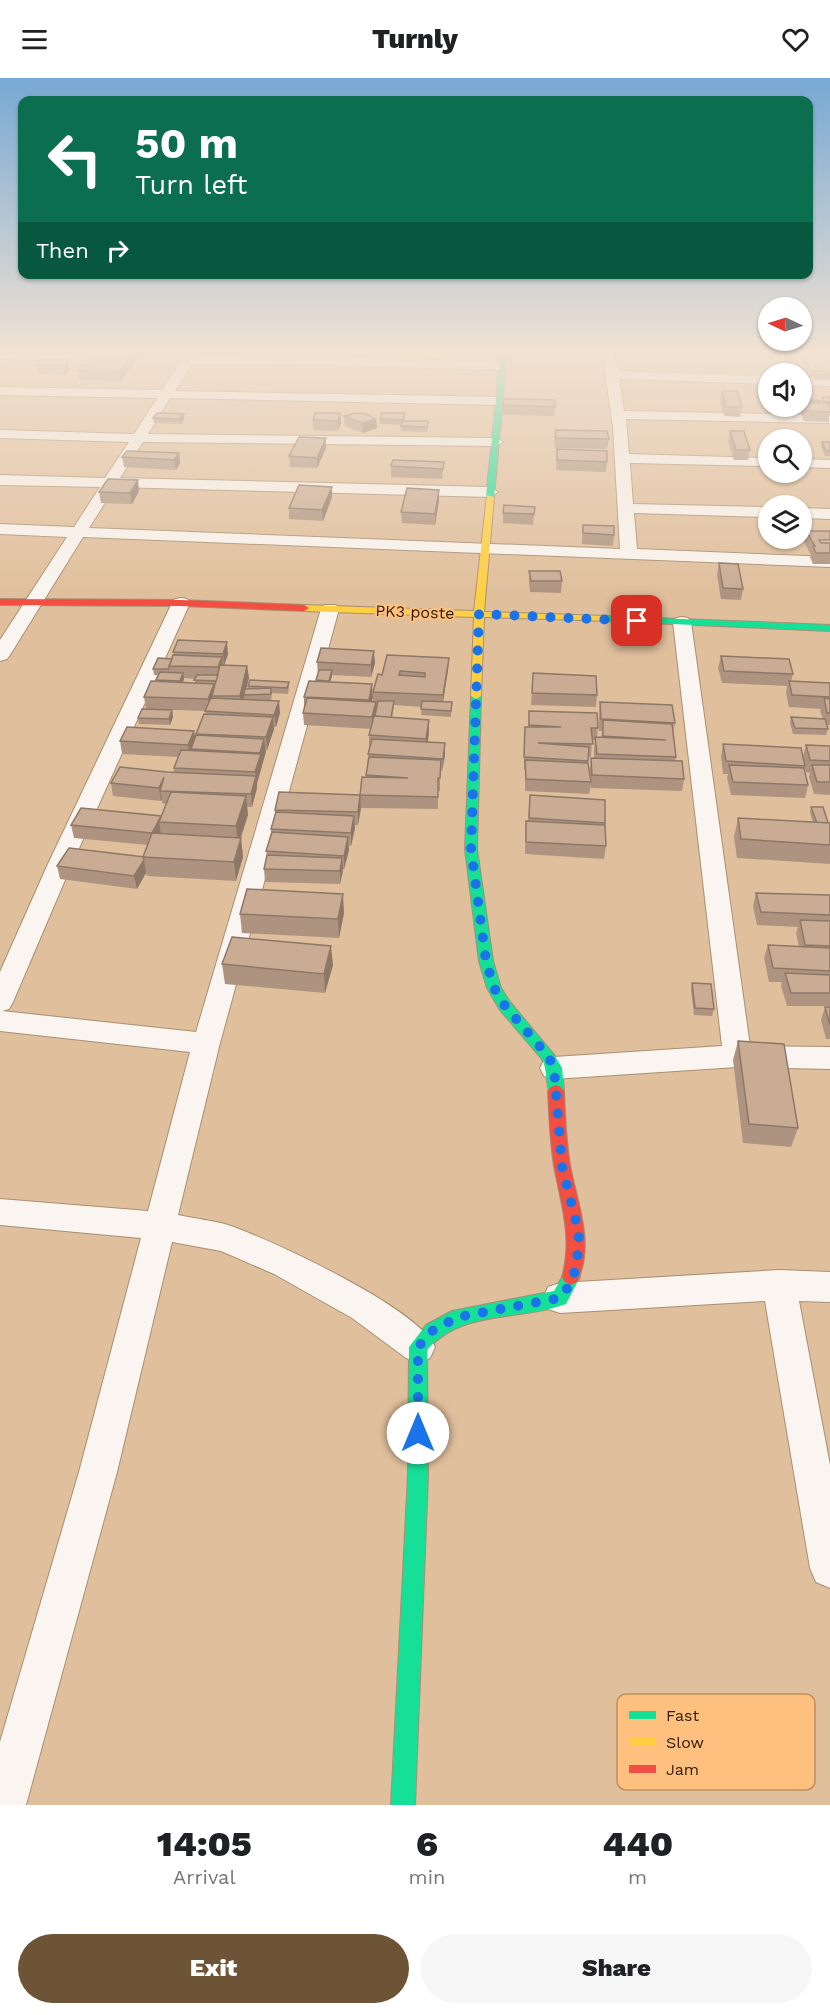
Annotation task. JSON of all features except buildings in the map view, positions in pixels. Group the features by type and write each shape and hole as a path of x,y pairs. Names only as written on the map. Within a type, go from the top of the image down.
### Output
{"street":[{"path":"0,655 142,432"},
{"path":"497,432 479,614 471,849 486,961 494,988 505,1006 540,1045 554,1068 562,1167 579,1233 577,1262 572,1282 560,1298"},
{"path":"620,432 629,554"},
{"path":"0,434 496,442"},
{"path":"622,458 758,462"},
{"path":"812,463 830,464"},
{"path":"0,480 490,492"},
{"path":"624,508 758,512"},
{"path":"812,513 830,514"},
{"path":"0,529 830,562"},
{"name":"PK3 poste","path":"0,602 182,603 830,628"},
{"path":"0,1002 59,866 182,603"},
{"path":"4,1805 98,1472 162,1226 206,1043 330,609"},
{"path":"682,622 737,1056"},
{"path":"0,1021 206,1043"},
{"path":"554,1068 737,1056 830,1058"},
{"path":"0,1212 162,1226 225,1238 286,1264 364,1307 418,1347"},
{"path":"779,1285 830,1568"},
{"path":"403,1805 418,1475 418,1347 432,1331 458,1317 560,1298 779,1285 830,1287"}],"traffic: fast":[{"path":"490,497 496,432"},
{"path":"606,619 830,628"},
{"path":"476,696 471,849 486,961 494,988 505,1006 548,1056 554,1068 556,1091"},
{"path":"403,1805 418,1475 418,1347 432,1331 458,1317 560,1298 571,1277"}],"traffic: slow":[{"path":"476,696 479,614 490,497"},
{"path":"304,608 606,619"}],"traffic: jam":[{"path":"0,602 181,603 304,608"},
{"path":"556,1091 561,1156 576,1234 575,1263 571,1277"}],"route":[{"path":"418,1433 418,1347 432,1331 458,1317 560,1298 572,1282 577,1262 579,1233 562,1167 554,1068 540,1045 505,1006 494,988 486,961 471,849 479,614 637,621"}]}
